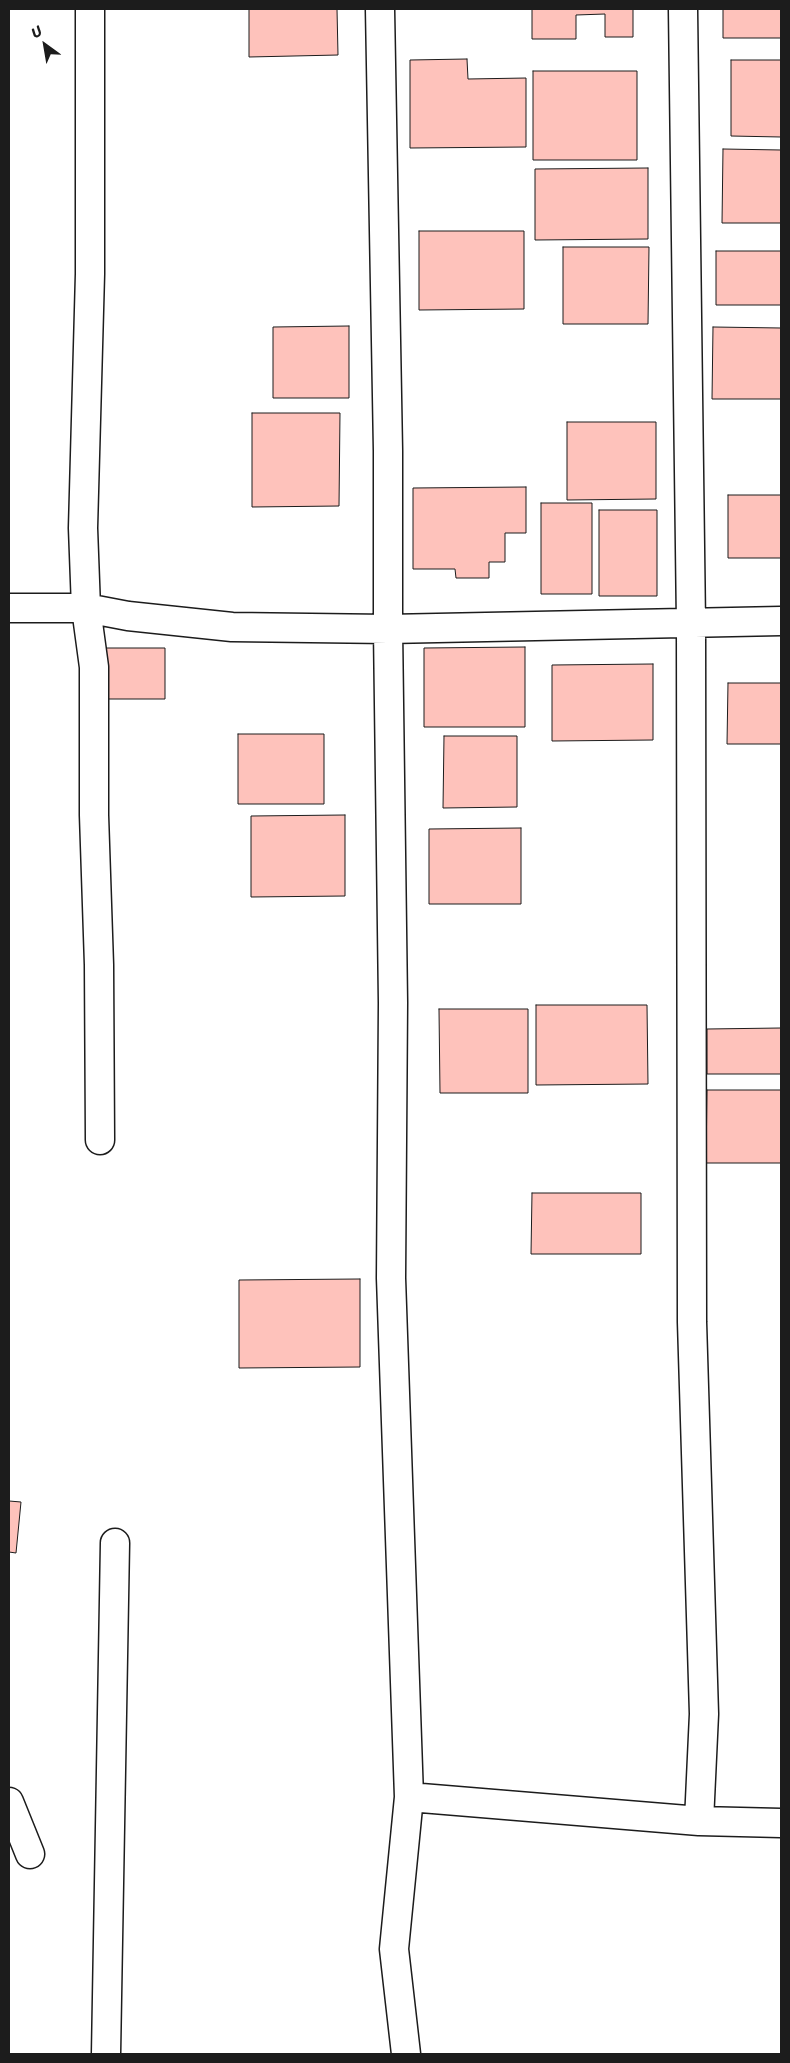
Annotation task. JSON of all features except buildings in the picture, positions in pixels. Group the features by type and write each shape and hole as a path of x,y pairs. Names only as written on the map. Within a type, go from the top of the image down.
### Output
{"street":[{"path":"90,9 90,274 84,490 86,608 94,676 94,815 99,965 100,1140"},
{"path":"380,9 388,451 388,629 393,994 391,1278 409,1797 394,1949 406,2054"},
{"path":"683,9 691,624 692,1322 704,1714 698,1821"},
{"path":"9,608 86,608 128,616 232,627 388,629 781,621"},
{"path":"106,2054 115,1543"},
{"path":"409,1797 698,1821 781,1823"},
{"path":"9,1802 30,1854"}]}
